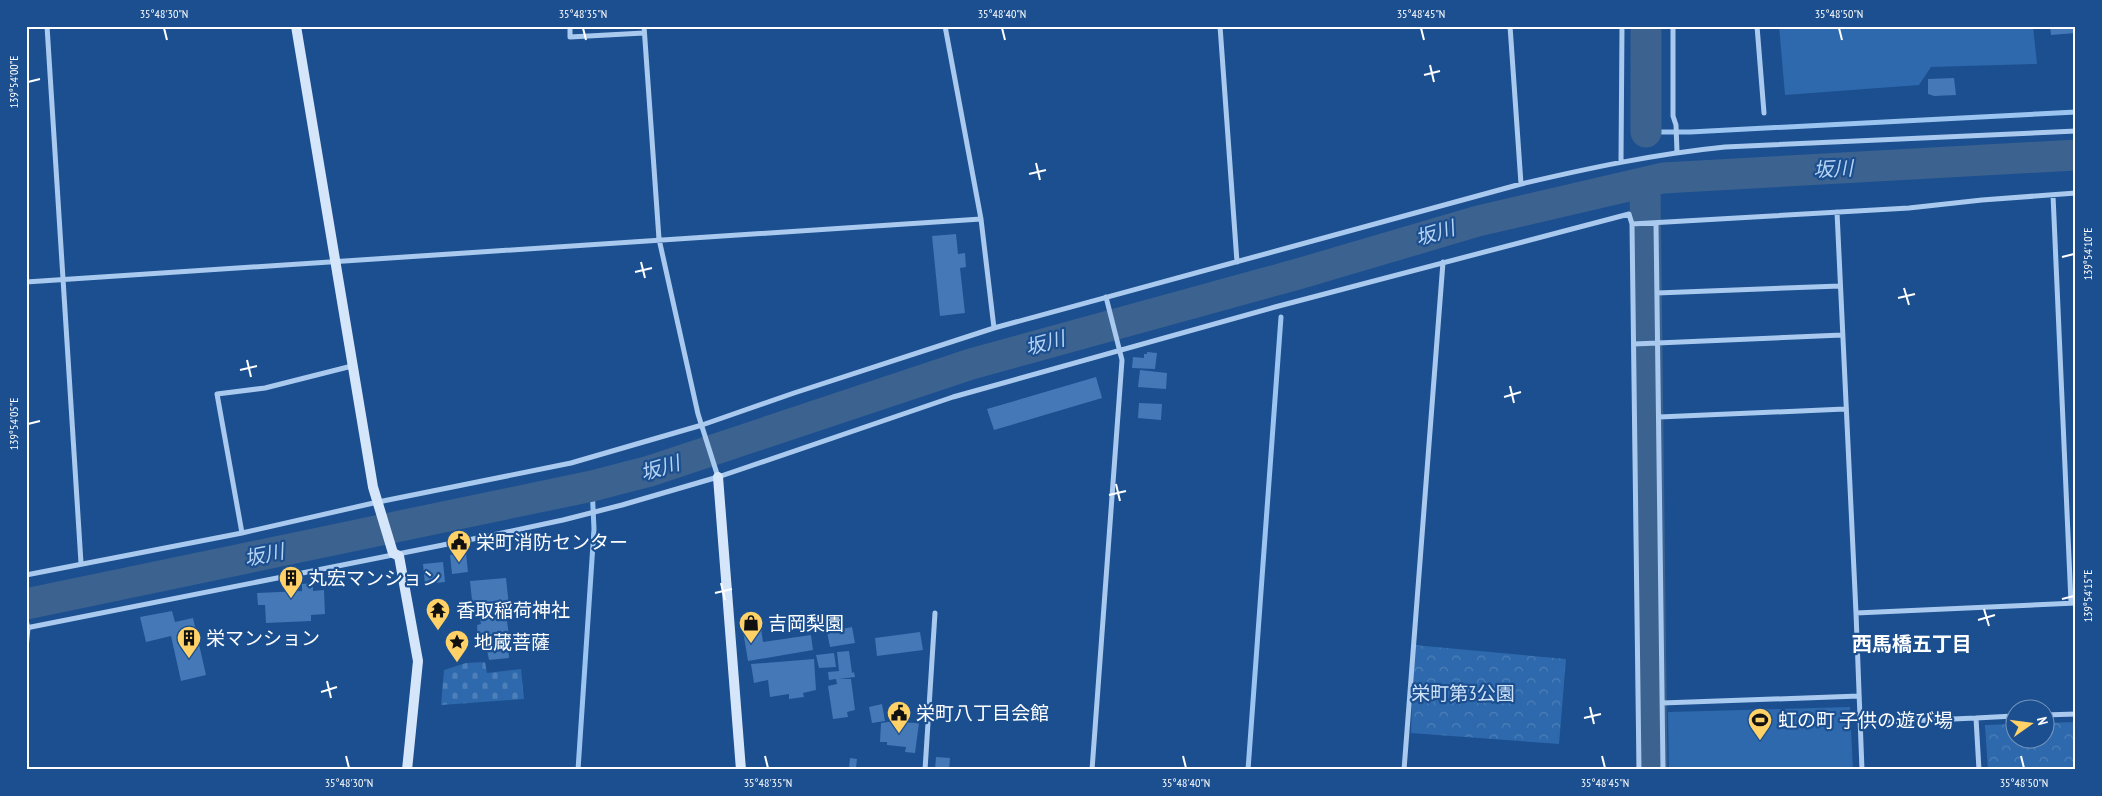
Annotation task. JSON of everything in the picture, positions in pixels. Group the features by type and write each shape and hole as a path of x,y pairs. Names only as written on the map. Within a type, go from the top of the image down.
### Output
{"street":[{"path":"47,26 81,563"},
{"path":"296,26 373,488 394,550 399,556 418,661 407,770"},
{"path":"570,26 570,37 644,33"},
{"path":"644,26 658,240 704,428 718,473 741,770"},
{"path":"945,26 981,219 994,328"},
{"path":"1220,26 1237,262"},
{"path":"1510,26 1521,184"},
{"path":"1621,161 1622,26"},
{"path":"1673,26 1673,116 1676,125 1677,152"},
{"path":"1756,26 1764,113"},
{"path":"26,574 242,533 571,463 704,428 794,393 994,328 1521,184 1621,161 1677,152 1735,147 2076,131"},
{"path":"1635,224 1908,208 2076,193"},
{"path":"1856,613 2074,603 2053,195"},
{"path":"1837,212 1862,770"},
{"path":"27,628 394,550 563,520 718,473 953,397 1265,309 1629,214 1635,224 1634,344 1639,770"},
{"path":"26,282 981,219"},
{"path":"1656,222 1663,770"},
{"path":"1404,770 1442,262"},
{"path":"1657,293 1840,286"},
{"path":"1092,770 1121,350 1106,297"},
{"path":"1634,344 1842,335"},
{"path":"242,533 217,394 265,388 352,366"},
{"path":"1659,418 1845,409"},
{"path":"925,770 935,613"},
{"path":"26,620 26,648"},
{"path":"1662,703 1859,696"},
{"path":"2054,715 2076,714"},
{"path":"1860,723 2004,717"},
{"path":"1976,718 1979,770"}],"green space":[{"path":"1779,26 2033,26 2037,64 1931,67 1919,85 1785,95"},
{"name":"栄町第3公園","path":"1414,645 1566,659 1559,744 1411,733"},
{"path":"485,662 487,673 521,669 524,699 441,705 444,670 466,663"},
{"name":"虹の町 子供の遊び場","path":"1850,707 1853,770 1669,770 1668,712"},
{"path":"2076,722 2076,770 1988,770 1985,725 2004,724 2004,748 2054,748 2054,723"}],"building":[{"path":"2050,26 2076,26 2076,33 2051,35"},
{"path":"1954,78 1956,95 1934,96 1928,94 1928,79"},
{"path":"956,234 958,254 965,253 966,267 960,268 965,313 940,316 932,236"},
{"path":"1147,352 1157,353 1155,369 1132,368 1133,357 1144,358 1144,354 1147,354"},
{"path":"1140,370 1167,373 1166,389 1138,387"},
{"path":"1096,377 1102,398 994,430 987,409"},
{"path":"1139,403 1162,404 1161,420 1138,418"},
{"path":"466,553 468,572 452,574 450,555"},
{"path":"443,562 445,582 425,584 423,564"},
{"path":"506,578 509,606 473,610 470,581"},
{"name":"丸宏マンション","path":"313,583 313,591 324,590 325,614 311,615 311,621 266,623 265,605 258,605 257,593 302,591 302,584"},
{"name":"栄マンション","path":"172,611 175,622 193,618 206,675 181,681 171,636 146,642 140,617"},
{"path":"506,613 510,644 508,644 509,658 489,660 486,645 483,645 482,639 478,640 477,625 481,624 480,619 484,618 484,614"},
{"path":"852,627 855,643 830,647 827,632"},
{"path":"761,628 763,642 811,635 813,650 748,661 743,631"},
{"path":"920,632 923,650 877,656 875,638"},
{"path":"849,651 852,673 854,672 855,677 839,679 851,679 855,710 847,712 848,717 833,719 828,686 837,684 836,679 829,680 828,672 839,671 837,652"},
{"path":"834,653 836,667 819,668 816,655"},
{"path":"814,659 816,690 803,693 804,697 789,699 789,694 770,697 768,680 754,683 751,664"},
{"path":"882,704 885,721 872,723 869,707"},
{"path":"881,723 919,723 915,753 905,752 906,747 887,745 887,742 880,742"},
{"path":"936,757 950,758 949,770 935,770"},
{"path":"850,758 857,759 856,768 849,768"}],"waterway":[{"path":"1646,26 1646,132"},
{"path":"1646,132 1690,132 2076,112"},
{"name":"坂川","path":"26,604 592,486 650,471 971,364 1298,274 1478,221 1663,178 2076,155"},
{"path":"1645,183 1652,770"},
{"path":"1248,770 1281,317"},
{"path":"578,770 594,529 592,486"}],"place":[{"name":"栄町消防センター","path":"459,563"},
{"name":"丸宏マンション","path":"291,599"},
{"name":"香取稲荷神社","path":"438,631"},
{"name":"吉岡梨園","path":"751,644"},
{"name":"栄マンション","path":"189,659"},
{"name":"地蔵菩薩","path":"457,663"},
{"name":"栄町八丁目会館","path":"899,734"},
{"name":"虹の町 子供の遊び場","path":"1760,741"}],"district":[{"name":"西馬橋五丁目","path":"1912,644"}]}
